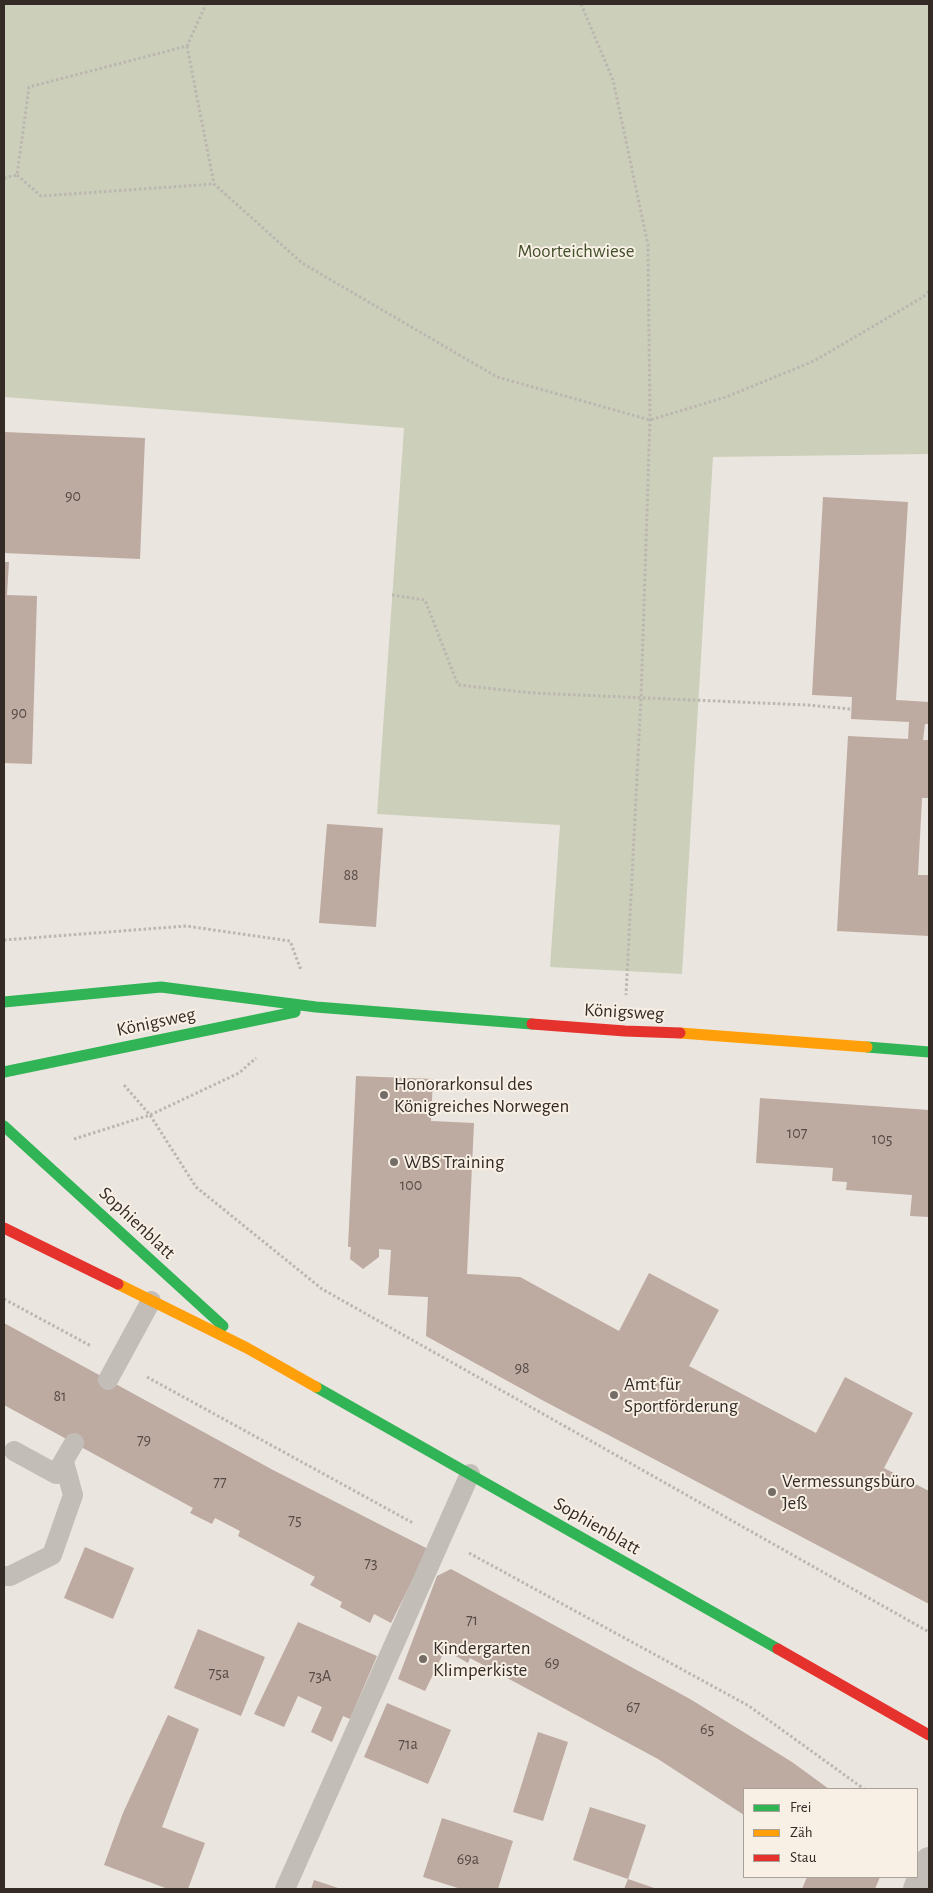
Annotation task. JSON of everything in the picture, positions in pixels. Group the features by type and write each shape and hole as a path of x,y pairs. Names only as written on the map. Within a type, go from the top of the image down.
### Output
{"main road":[{"name":"Königsweg","path":"4,1002 161,987 316,1007 625,1030 710,1034 929,1052"},
{"name":"Königsweg","path":"4,1072 316,1007"},
{"name":"Sophienblatt","path":"4,1126 247,1348"},
{"name":"Sophienblatt","path":"4,1228 247,1348 929,1735"}],"street":[{"path":"917,1889 929,1861"}],"lane":[{"path":"108,1380 151,1301"},
{"path":"14,1451 56,1474 74,1443"},
{"path":"4,1576 10,1576 52,1555 72,1495 64,1462"},
{"path":"285,1889 470,1474"}],"path":[{"path":"206,4 187,46 214,184 302,263 497,377 650,420 726,398 814,360 923,297 929,291"},
{"path":"581,4 613,80 648,245 650,420 641,698 625,1030"},
{"path":"17,175 29,87 187,46"},
{"path":"4,178 17,175"},
{"path":"17,175 41,196 214,184"},
{"path":"392,595 424,600 458,685 533,693 807,705 852,709"},
{"path":"4,940 186,926 290,941 316,1007"},
{"path":"33,1151 150,1115 239,1073 260,1055"},
{"path":"150,1115 196,1187 322,1289 929,1632"}],"green space":[{"name":"Moorteichwiese","path":"4,4 929,4 929,454 713,457 682,974 550,967 560,825 377,814 404,428 4,397"}],"building":[{"path":"4,432 145,438 140,559 4,553"},
{"path":"823,497 908,502 896,700 929,702 929,724 925,724 923,740 929,740 929,798 922,798 918,875 929,875 929,936 837,931 848,736 908,739 909,722 851,719 852,697 812,695"},
{"path":"4,562 9,562 7,595 37,596 32,764 4,763"},
{"path":"327,824 383,828 376,927 319,923"},
{"path":"356,1076 433,1079 431,1121 474,1123 467,1274 520,1277 619,1331 649,1273 719,1310 689,1366 816,1433 845,1377 913,1413 884,1468 929,1491 929,1604 542,1400 426,1336 428,1297 388,1295 391,1250 379,1249 379,1257 363,1269 350,1259 351,1247 348,1247"},
{"path":"760,1098 929,1110 929,1217 910,1216 912,1195 846,1190 847,1182 832,1181 833,1168 756,1163"},
{"path":"4,1323 273,1470 428,1549 391,1623 374,1614 370,1623 340,1607 342,1602 310,1585 315,1577 238,1536 240,1531 215,1518 212,1524 190,1513 193,1508 4,1405"},
{"path":"85,1547 134,1568 113,1619 64,1598"},
{"path":"451,1569 690,1699 792,1762 828,1788 743,1788 743,1814 658,1759 470,1658 468,1663 445,1650 425,1691 398,1679 437,1576"},
{"path":"298,1622 377,1656 350,1719 343,1716 332,1742 311,1732 322,1707 298,1696 284,1727 254,1714"},
{"path":"198,1629 265,1657 241,1716 174,1688"},
{"path":"387,1703 451,1730 428,1784 364,1757"},
{"path":"168,1715 199,1729 162,1827 205,1843 188,1889 168,1889 104,1865 123,1813"},
{"path":"538,1732 568,1742 543,1821 513,1812"},
{"path":"590,1807 646,1825 628,1879 573,1860"},
{"path":"442,1818 513,1841 498,1889 461,1889 423,1877"},
{"path":"807,1878 880,1878 875,1889 802,1889"},
{"path":"628,1879 657,1889 624,1889"},
{"path":"314,1880 341,1889 311,1889"}],"traffic: fast":[{"path":"4,1002 161,987 316,1007 532,1024"},
{"path":"4,1072 295,1012"},
{"path":"867,1047 929,1052"},
{"path":"4,1126 223,1326"},
{"path":"316,1387 778,1649"}],"traffic: slow":[{"path":"680,1033 867,1047"},
{"path":"118,1284 247,1348 316,1387"}],"traffic: jam":[{"path":"532,1024 680,1033"},
{"path":"4,1228 118,1284"},
{"path":"778,1649 929,1735"}],"place":[{"name":"Honorarkonsul des Königreiches Norwegen","path":"384,1095"},
{"name":"WBS Training","path":"394,1162"},
{"name":"Amt für Sportförderung","path":"614,1395"},
{"name":"Vermessungsbüro Jeß","path":"772,1492"},
{"name":"Kindergarten Klimperkiste","path":"423,1659"}]}
